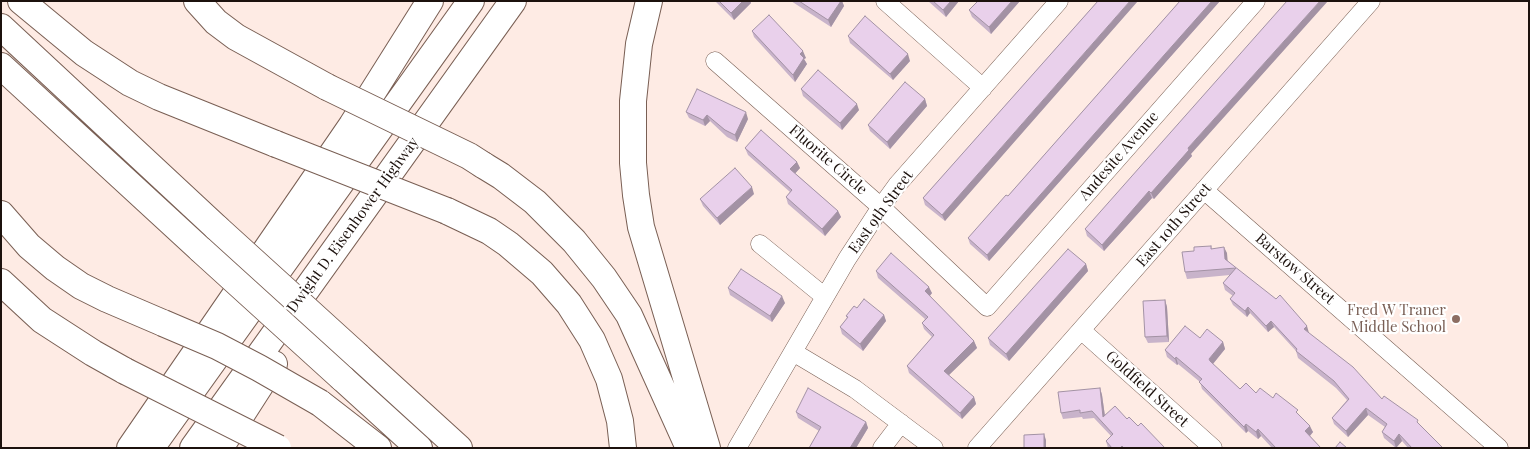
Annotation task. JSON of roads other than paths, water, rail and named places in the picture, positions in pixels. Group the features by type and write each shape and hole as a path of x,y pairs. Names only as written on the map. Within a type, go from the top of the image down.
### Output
{"highway":[{"path":"21,1 84,53 130,83 159,97 446,211 482,228 508,244 542,273 569,304 592,340 616,400 623,448"},
{"path":"197,1 216,22 236,37 327,87 469,156 501,176 535,202 574,241 599,272 629,316 696,442"},
{"path":"130,448 352,125 430,1"},
{"path":"151,448 471,1"},
{"name":"Dwight D. Eisenhower Highway","path":"193,448 512,1"},
{"path":"649,1 639,44 633,101 633,163 636,195 641,227 696,442"},
{"path":"1,27 217,228 459,448"},
{"path":"1,66 419,448"},
{"path":"220,448 311,306 369,202"},
{"path":"1,214 29,246 55,268 81,286 107,300 217,346 259,368 320,403 378,448"},
{"path":"1,282 42,320 93,353 278,448"}],"street":[{"path":"885,1 983,88"},
{"name":"East 9th Street","path":"737,448 847,259 881,207 897,186 1058,1"},
{"name":"Andesite Avenue","path":"983,304 987,307 1256,1"},
{"name":"East 10th Street","path":"977,448 1370,1"},
{"name":"Fluorite Circle","path":"715,61 881,207 983,304"},
{"name":"Barstow Street","path":"1204,190 1499,448"},
{"path":"760,244 825,297"},
{"name":"Goldfield Street","path":"1081,330 1213,448"},
{"path":"793,352 856,389 934,448"},
{"path":"882,448 901,423"}],"place":[{"name":"Fred W Traner Middle School","path":"1456,319"}]}
